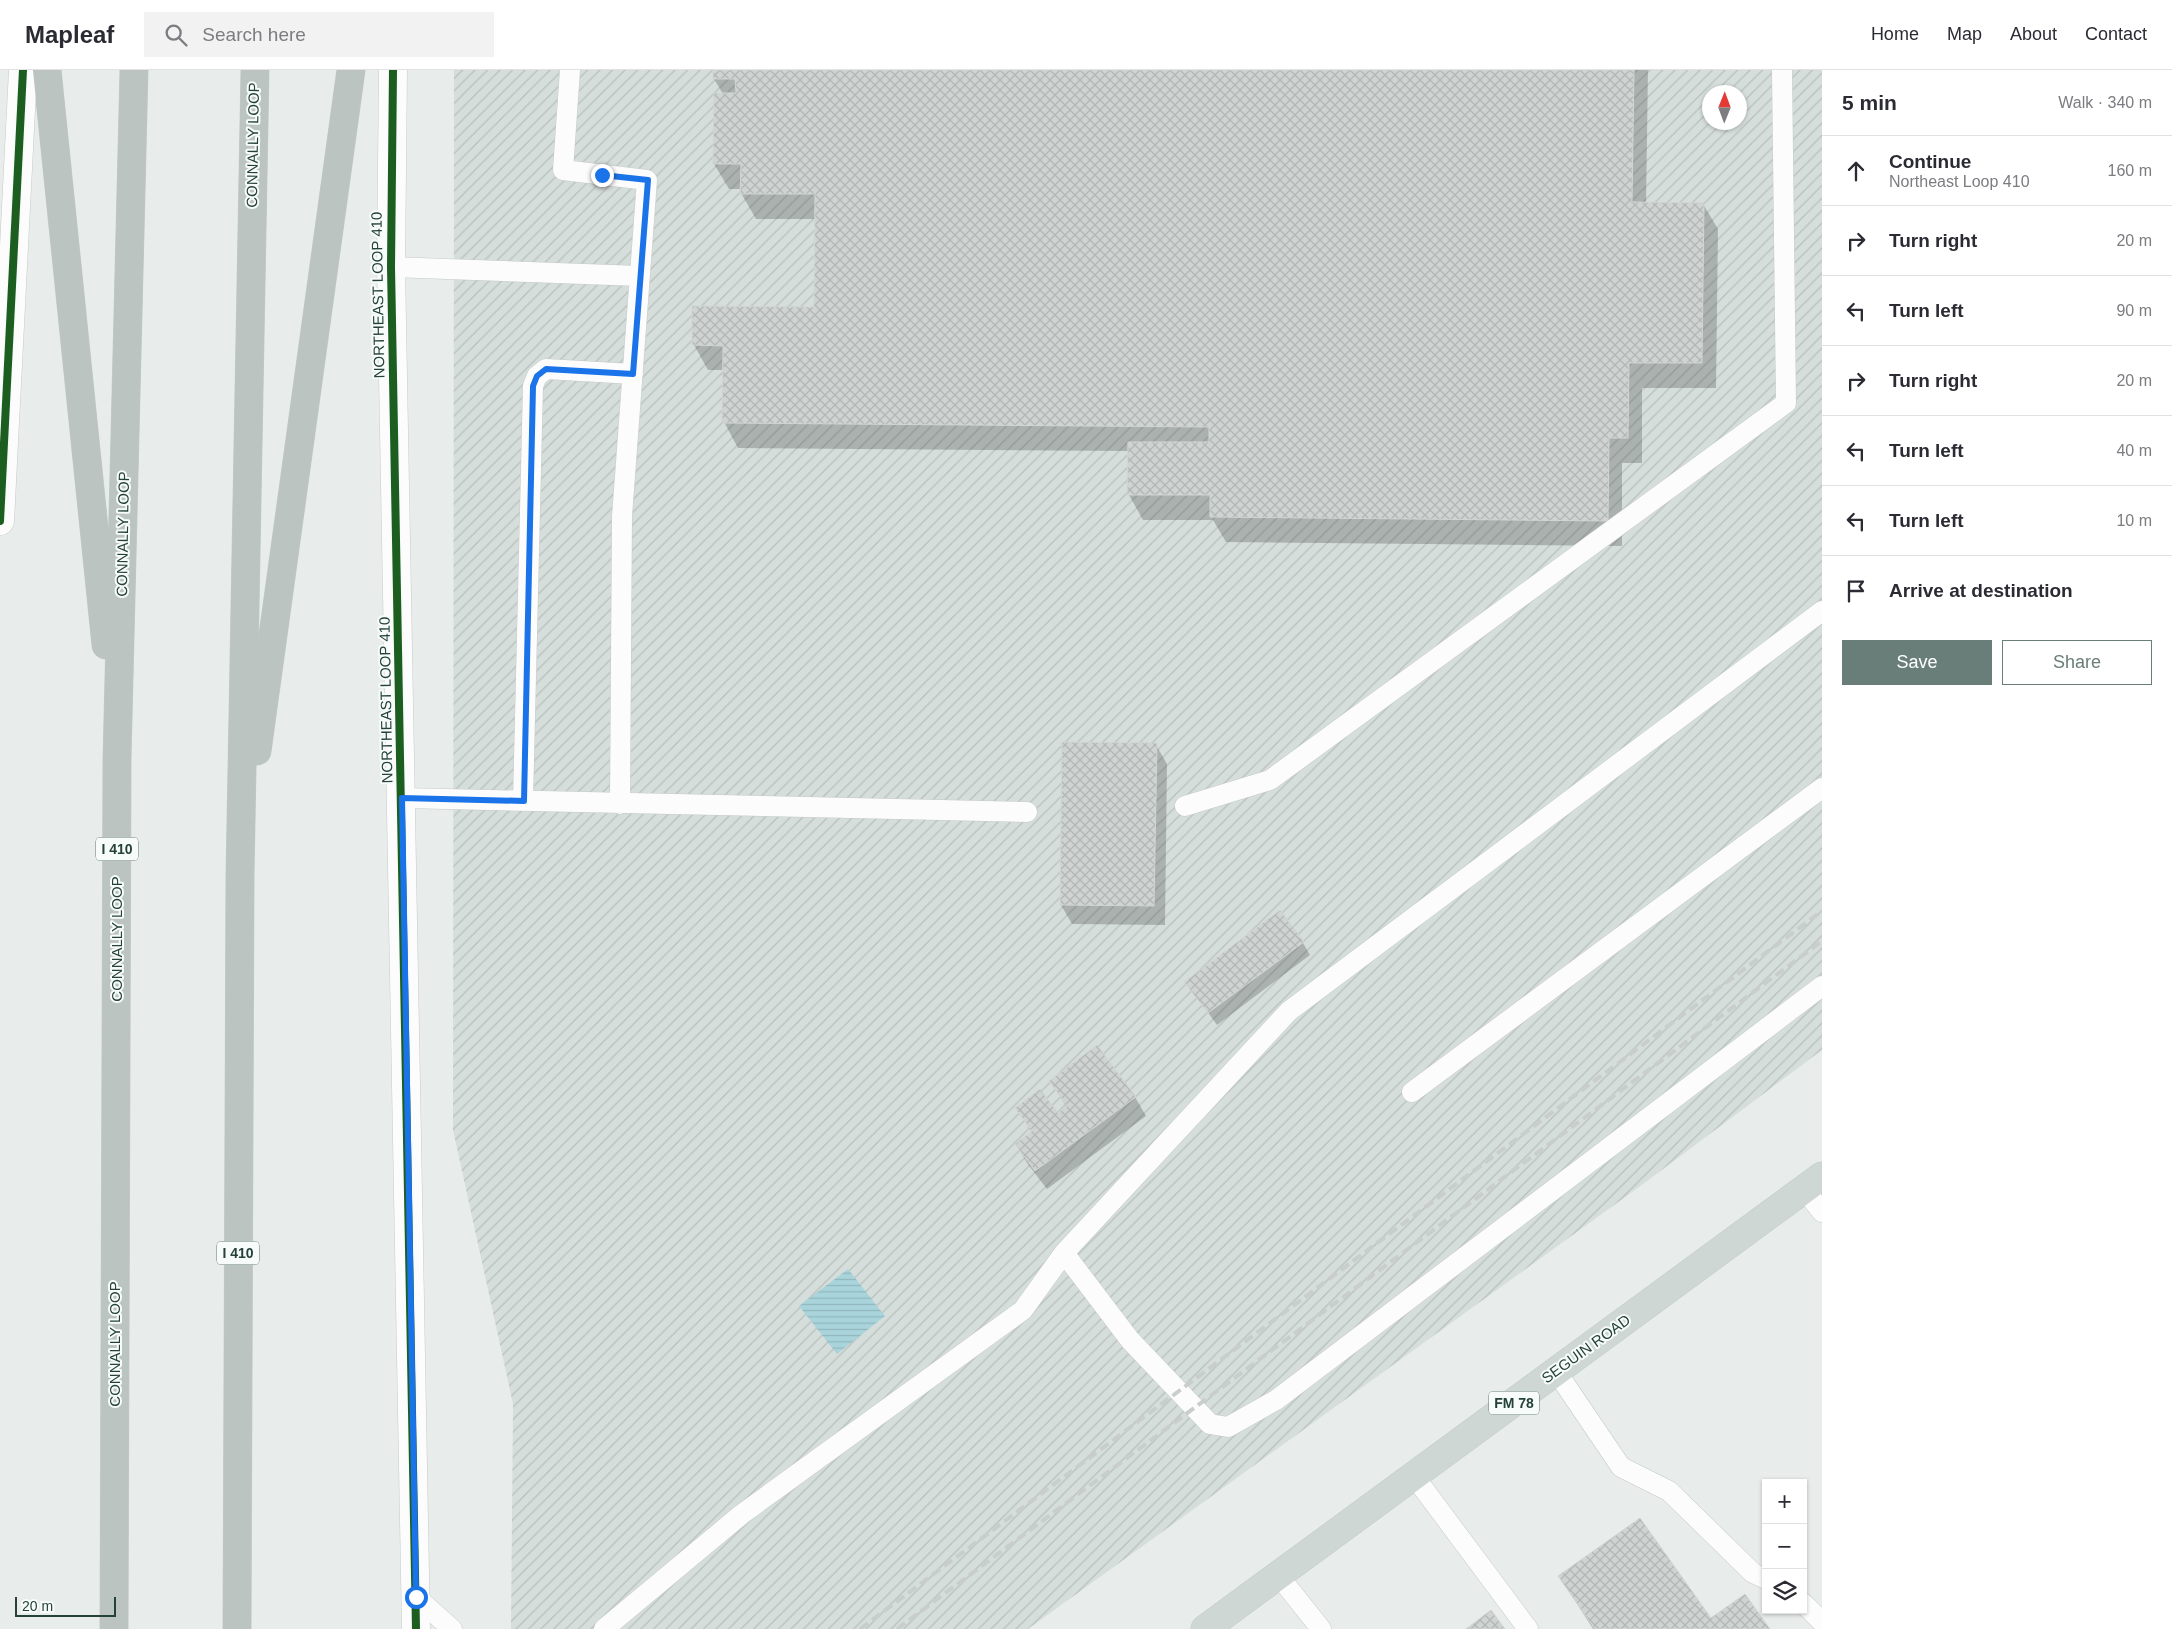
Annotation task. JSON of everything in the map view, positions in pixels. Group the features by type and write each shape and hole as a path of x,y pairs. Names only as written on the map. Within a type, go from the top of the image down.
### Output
{"highway":[{"path":"46,70 117,760"},
{"name":"CONNALLY LOOP","path":"114,1629 117,760 134,70"},
{"name":"CONNALLY LOOP","path":"236,1629 240,876 255,70"},
{"path":"240,876 351,70"}],"main road":[{"name":"SEGUIN ROAD","path":"1205,1629 1813,1182"}],"street":[{"path":"0,521 23,70"},
{"name":"NORTHEAST LOOP 410","path":"393,70 391,267 416,1629"}],"lane":[{"path":"570,70 562,170 648,180 622,516 620,804"},
{"path":"1184,806 1270,780 1786,403 1782,70"},
{"path":"391,267 640,276"},
{"path":"524,801 533,386 537,376 546,369 633,374"},
{"path":"604,1629 742,1514 1023,1310 1064,1253 1289,1012 1822,611"},
{"path":"1412,1092 1822,788"},
{"path":"402,798 1028,812"},
{"path":"1064,1253 1130,1340 1180,1390 1210,1424 1228,1427 1276,1400 1822,986"},
{"path":"1813,1182 1822,1212"},
{"path":"1556,1371 1621,1467 1669,1491 1753,1573 1762,1577"},
{"path":"1414,1476 1528,1629"},
{"path":"1278,1575 1321,1629"},
{"path":"416,1597 452,1629"},
{"path":"1807,1607 1822,1622"}],"shaded area":[{"path":"454,70 1822,70 1822,1050 1635,1190 1028,1629 511,1629 513,1404 453,1130"}],"water":[{"path":"848,1269 885,1316 837,1354 799,1306"}],"building":[{"path":"713,70 1634,70 1632,202 1704,203 1702,363 1629,363 1628,438 1609,438 1608,521 1210,517 1210,495 1127,495 1128,442 1209,442 1209,427 722,423 723,346 692,345 692,306 814,307 815,194 740,194 741,164 713,164 714,93 736,93 735,79 713,79"},
{"path":"1062,742 1157,743 1154,906 1060,905"},
{"path":"1280,910 1304,942 1208,1013 1184,982"},
{"path":"1097,1045 1136,1097 1035,1171 1015,1144 1032,1131 1015,1108 1040,1089 1058,1113 1067,1106 1049,1081"},
{"path":"1640,1518 1711,1618 1745,1594 1770,1629 1595,1629 1558,1576"},
{"path":"1491,1610 1505,1629 1466,1629"}],"railway":[{"path":"860,1629 1822,911"},
{"path":"897,1629 1822,941"}],"cycle path":[{"path":"0,521 23,70"},
{"path":"393,70 391,267 416,1629"}],"route":[{"path":"416,1597 402,798 524,801 533,386 537,376 546,369 633,374 648,180 602,175"}]}
